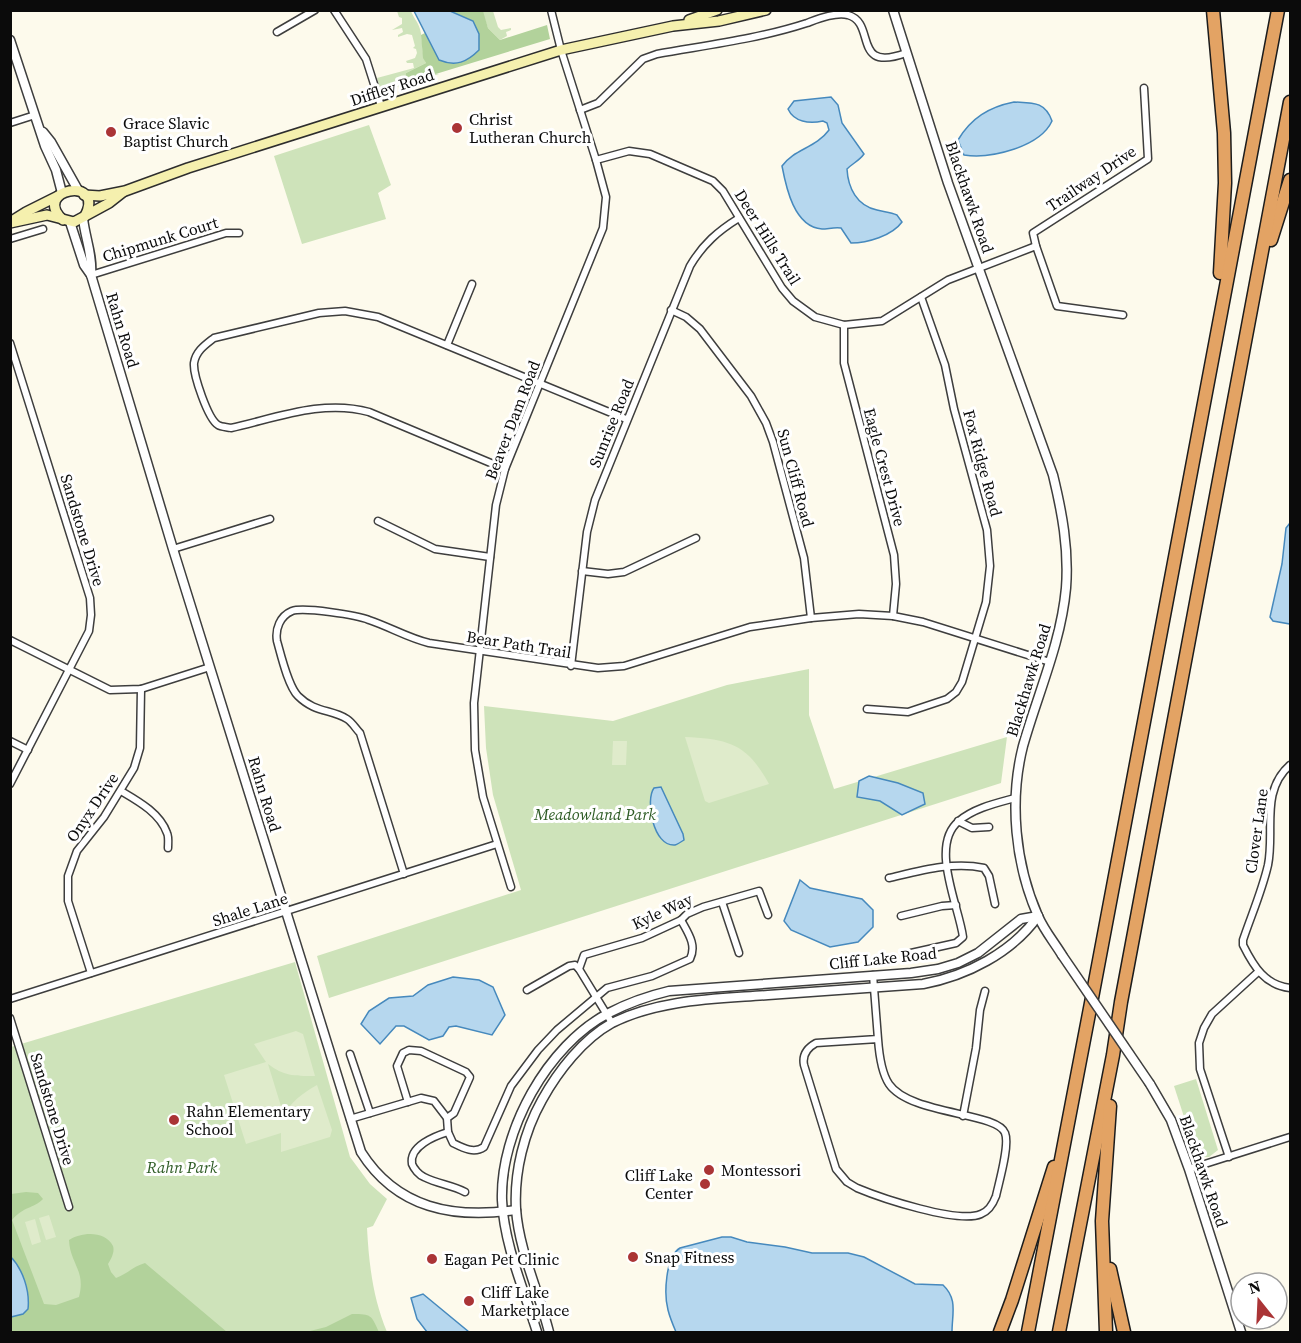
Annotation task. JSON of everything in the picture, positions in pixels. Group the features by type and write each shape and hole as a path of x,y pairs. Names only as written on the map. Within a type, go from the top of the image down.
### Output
{"highway":[{"path":"1213,10 1224,133 1225,183 1218,319"},
{"path":"1028,1332 1278,10"},
{"path":"1059,1332 1113,1055 1121,1002 1290,102"},
{"path":"1255,290 1290,180"},
{"path":"1106,1332 1102,1221 1113,1055"},
{"path":"1000,1332 1072,1109"},
{"path":"1102,1221 1124,1332"}],"main road":[{"name":"Diffley Road","path":"673,26 717,10"},
{"name":"Diffley Road","path":"81,192 100,196 125,191 181,170 561,50 673,26 719,21 766,10"},
{"path":"66,190 81,192 88,205 84,217 74,222 47,215 10,223 66,190"},
{"name":"Diffley Road","path":"84,217 125,191"},
{"path":"60,194 56,201 56,211 66,221"}],"street":[{"path":"277,32 315,10"},
{"path":"334,10 366,59 381,106"},
{"name":"Beaver Dam Road","path":"511,887 483,797 475,750 474,703 496,505 506,469 603,228 606,197 551,10"},
{"name":"Blackhawk Road","path":"893,10 978,268 1053,475 1062,513 1067,552 1066,587 1061,621 1023,748 1015,798 1020,857 1038,916 1172,1120 1241,1332"},
{"path":"580,110 607,97 644,59 657,54 765,34 826,16 847,15 859,22 870,50 878,58 892,58 906,53"},
{"path":"10,40 60,180 60,194"},
{"name":"Trailway Drive","path":"1036,246 1033,233 1148,159 1144,88"},
{"path":"10,123 35,115"},
{"path":"41,130 51,142 81,192"},
{"name":"Deer Hills Trail","path":"596,160 629,151 650,154 713,181 723,191 782,288 793,301 815,317 844,325 882,321 948,280 978,268"},
{"name":"Rahn Road","path":"84,217 84,230 92,261 91,275"},
{"name":"Sunrise Road","path":"571,666 587,532 595,500 690,266 699,249 716,232 739,218"},
{"name":"Rahn Road","path":"66,221 91,275 173,549 361,1152 370,1166 396,1191 414,1201 460,1213 503,1212 516,1209"},
{"path":"10,239 43,229"},
{"name":"Chipmunk Court","path":"91,275 226,232 239,233"},
{"path":"978,268 1036,246 1057,306 1123,315"},
{"path":"447,345 472,284"},
{"name":"Fox Ridge Road","path":"867,709 908,712 947,699 956,692 962,682 976,639 987,593 990,566 987,530 954,409 945,365 921,297"},
{"name":"Sun Cliff Road","path":"671,310 686,317 700,329 751,396 766,423 804,558 811,618"},
{"path":"506,469 369,412 352,408 321,407 231,428 218,425 208,415 194,363 201,347 214,338 319,313 345,311 378,317 626,419"},
{"name":"Eagle Crest Drive","path":"844,325 844,363 894,555 896,584 893,616"},
{"name":"Sandstone Drive","path":"10,343 90,598 92,615 89,631 10,784"},
{"path":"173,549 270,519"},
{"path":"378,521 435,549 489,557"},
{"path":"582,571 608,574 624,572 696,538"},
{"name":"Bear Path Trail","path":"405,874 360,733 347,719 312,708 297,695 291,684 277,639 277,629 279,622 292,612 300,610 347,615 368,619 420,641 571,666 598,668 624,666 750,627 859,614 893,616 923,622 1050,662"},
{"path":"10,640 110,690 141,689 210,667"},
{"name":"Onyx Drive","path":"91,973 68,902 68,876 77,851 104,817 134,768 140,748 141,689"},
{"path":"10,741 28,750"},
{"name":"Clover Lane","path":"1257,972 1243,945 1243,940 1268,866 1270,804 1275,785 1290,765"},
{"path":"121,791 154,814 167,833 168,848"},
{"path":"911,953 960,941 963,937 946,867 945,849 949,834 958,821 979,810 1015,798"},
{"path":"958,821 972,828 989,827"},
{"name":"Shale Lane","path":"10,999 497,844"},
{"path":"888,878 934,867 975,866 984,868 989,876 995,904"},
{"name":"Kyle Way","path":"579,969 581,959 588,952 642,938 681,920 687,914 759,891 768,915"},
{"path":"722,902 738,953"},
{"path":"901,916 956,905"},
{"name":"Cliff Lake Road","path":"537,1332 511,1249 503,1212 504,1168 519,1118 533,1091 562,1051 579,1035 607,1014 630,1003 669,991 938,969 958,963 978,952 1021,919 1038,916"},
{"name":"Cliff Lake Road","path":"549,1332 523,1244 516,1209 519,1167 533,1117 548,1089 579,1049 595,1035 612,1023 666,1004 923,984 943,980 967,973 988,961 1029,929 1038,916"},
{"path":"350,1119 421,1098 434,1101 447,1118 448,1132 453,1143 474,1151 484,1147 512,1086 538,1050 557,1030 607,988 652,976 690,959 693,948 681,920"},
{"path":"527,990 569,966 575,965 612,1023"},
{"path":"1228,1157 1200,1069 1199,1043 1203,1028 1212,1014 1257,972 1268,981 1290,988"},
{"path":"873,975 878,1039 885,1076 897,1093 906,1099 995,1123 1001,1126 1006,1136 996,1196 993,1204 983,1214 944,1215 862,1190 847,1182 836,1169 804,1065 804,1057 807,1050 816,1043 878,1039"},
{"path":"963,1116 985,991"},
{"name":"Sandstone Drive","path":"10,1018 69,1207"},
{"path":"408,1102 397,1065 403,1053 414,1050 466,1072 470,1077 454,1113 447,1118"},
{"path":"350,1054 370,1113"},
{"path":"448,1132 436,1135 413,1153 414,1168 423,1177 465,1192"},
{"path":"1189,1169 1290,1137"}],"green space":[{"path":"397,11 411,11 420,29 426,63 406,73 406,76 410,79 439,74 381,92 377,78 414,68 413,63 406,61 415,58 417,53 413,48 415,46 412,35 398,37 403,32 402,28 392,30 402,24 402,18 399,17"},
{"path":"450,11 483,11 488,28 500,40 547,25 550,39 439,73 410,79 406,77 406,73 426,63 423,58 421,35 425,33 428,36 473,21"},
{"path":"482,11 493,11 501,30 511,28 506,32 507,36 500,40 488,28"},
{"path":"369,125 391,185 378,193 386,219 302,244 274,156"},
{"name":"Meadowland Park","path":"809,669 809,715 834,789 1007,737 1001,783 329,998 317,956 521,890 493,795 486,748 484,706 613,721 727,685"},
{"path":"685,737 714,740 735,746 753,760 769,784 709,803 705,801"},
{"path":"613,741 627,741 626,765 612,765"},
{"name":"Rahn Park","path":"295,962 350,1157 370,1184 387,1199 373,1226 367,1228 372,1281 387,1332 11,1332 11,1047"},
{"path":"296,1031 303,1034 315,1076 289,1074 268,1064 284,1116 298,1098 317,1085 332,1130 330,1137 281,1152 281,1133 246,1144 224,1075 266,1062 254,1044"},
{"path":"1196,1079 1218,1150 1209,1157 1197,1157 1174,1086"},
{"path":"38,1193 43,1199 20,1212 12,1220 44,1304 56,1305 79,1297 81,1280 69,1240 86,1234 99,1235 113,1246 113,1253 108,1264 116,1278 145,1263 227,1332 11,1332 10,1317 23,1314 27,1287 10,1256 11,1194"},
{"path":"49,1215 56,1237 46,1240 39,1218"},
{"path":"35,1219 41,1242 32,1245 25,1222"},
{"path":"352,1314 364,1314 370,1317 379,1332 306,1332 326,1327"}],"water":[{"path":"414,11 450,11 473,21 479,34 479,50 461,62 451,63 439,60"},
{"path":"831,97 838,105 842,123 864,154 847,169 849,183 855,195 864,205 897,215 902,222 886,235 872,240 851,243 841,228 812,227 798,214 789,195 782,166 787,160 818,141 829,130 827,123 802,121 794,117 788,109 794,101"},
{"path":"1014,102 1042,106 1052,121 1046,130 1026,144 1001,153 964,155 958,140 969,125 989,110"},
{"path":"1290,523 1290,624 1273,621 1270,617 1282,564 1286,528"},
{"path":"869,776 898,783 923,793 925,804 902,815 880,801 857,797 859,781"},
{"path":"661,787 683,834 684,840 675,845 667,844 661,839 653,822 651,794 654,788"},
{"path":"800,880 810,888 862,899 873,910 873,927 858,942 830,947 791,930 784,921"},
{"path":"453,977 479,980 493,987 505,1015 492,1035 456,1026 449,1027 443,1036 429,1040 404,1026 396,1026 380,1044 361,1024 369,1011 389,998 413,996 428,985"},
{"path":"722,1237 812,1253 848,1253 864,1257 915,1284 943,1285 948,1290 952,1301 952,1332 676,1332 669,1313 666,1295 671,1259 680,1248"},
{"path":"10,1256 22,1274 27,1288 28,1302 28,1309 23,1314 11,1317"},
{"path":"423,1294 469,1332 427,1332 417,1319 411,1298"}],"place":[{"name":"Christ Lutheran Church","path":"457,128"},
{"name":"Grace Slavic Baptist Church","path":"111,132"},
{"name":"Rahn Elementary School","path":"174,1120"},
{"name":"Montessori","path":"709,1170"},
{"name":"Cliff Lake Center","path":"705,1184"},
{"name":"Snap Fitness","path":"633,1257"},
{"name":"Eagan Pet Clinic","path":"432,1259"},
{"name":"Cliff Lake Marketplace","path":"469,1301"}]}
